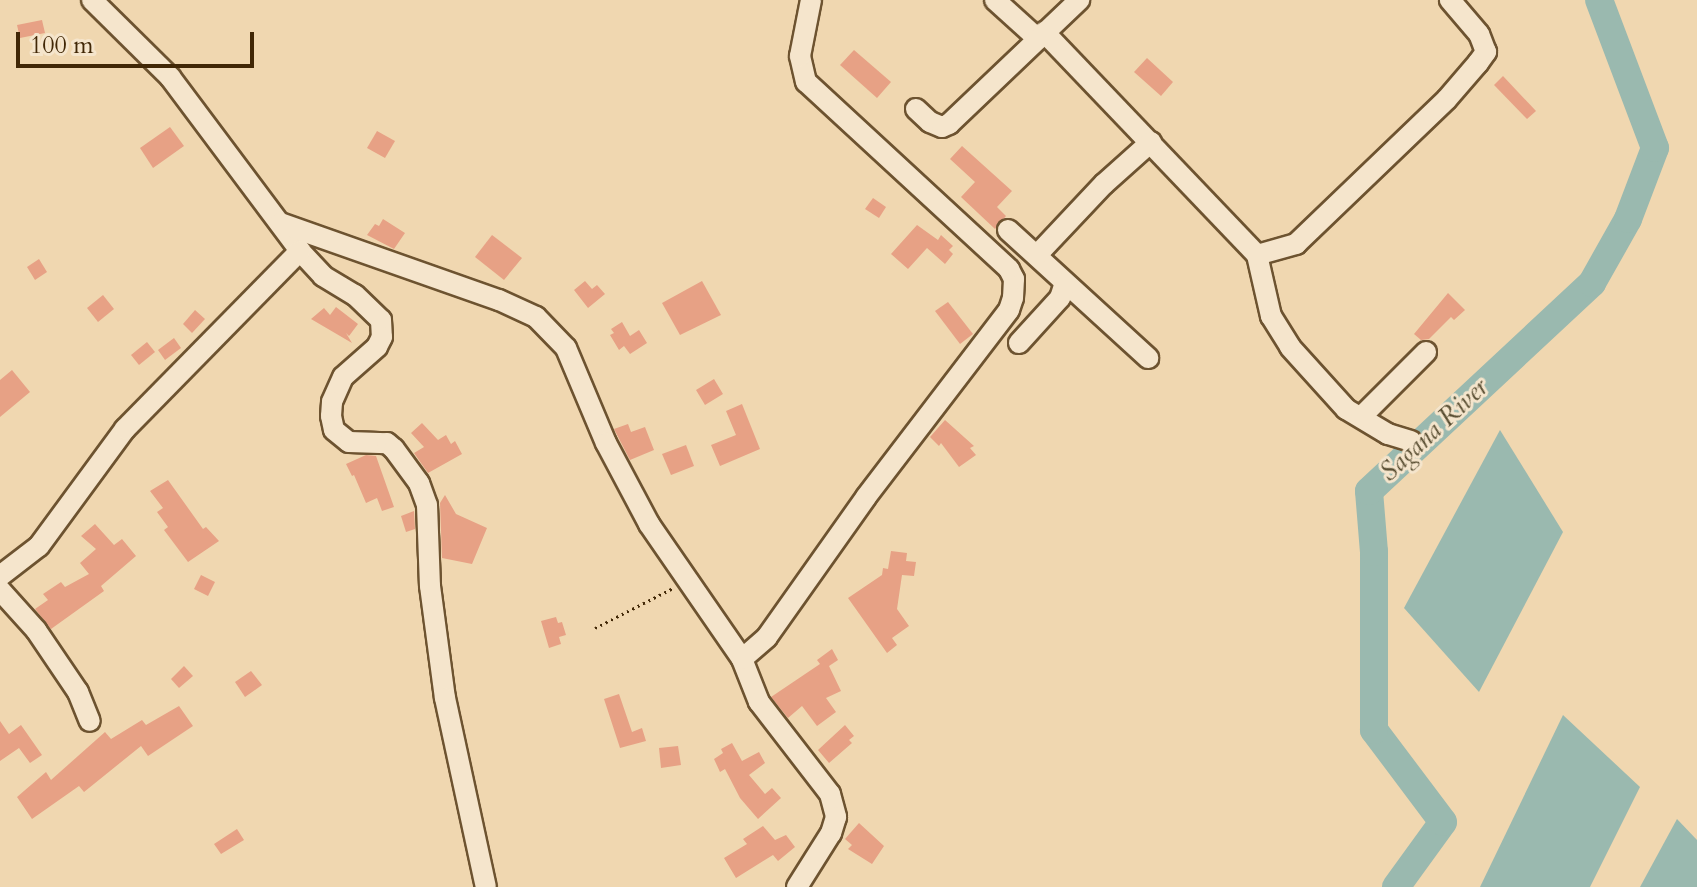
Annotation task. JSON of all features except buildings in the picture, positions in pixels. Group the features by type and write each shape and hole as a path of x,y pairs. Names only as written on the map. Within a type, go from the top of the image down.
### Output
{"street":[{"path":"92,0 170,77 300,251 323,276 355,295 381,320 382,337 377,347 343,377 332,402 331,416 334,430 349,442 387,443 394,449 419,483 427,505 430,586 445,698 486,887"},
{"path":"742,659 767,637 827,549 1009,310 1013,298 1014,279 1009,269 806,82 800,56 811,0"},
{"path":"995,0 1041,36 1151,142 1257,255 1271,316 1279,332 1346,409 1411,441"},
{"path":"916,109 930,122 942,127 949,124 1079,0"},
{"path":"1257,255 1296,244 1447,99 1478,63 1486,52 1479,34 1450,0"},
{"path":"1037,255 1104,184 1151,142"},
{"path":"280,223 440,277 536,317 566,348 606,443 649,524 742,659 759,702 823,784 836,817 831,833 797,887"},
{"path":"1008,230 1148,358"},
{"path":"0,576 39,546 125,429 300,251"},
{"path":"1019,343 1060,298 1065,283"},
{"path":"1361,417 1426,352"},
{"path":"0,590 36,630 78,692 90,721"}],"path":[{"path":"595,628 678,585 701,599"}],"water":[{"path":"1500,430 1563,532 1479,692 1404,608"},
{"path":"1563,715 1640,787 1590,887 1480,887"},
{"path":"1677,819 1697,840 1697,887 1640,887"}],"waterway":[{"name":"Sagana River","path":"1396,887 1443,822 1374,730 1374,552 1369,491 1592,283 1628,219 1655,148 1599,0"}]}
